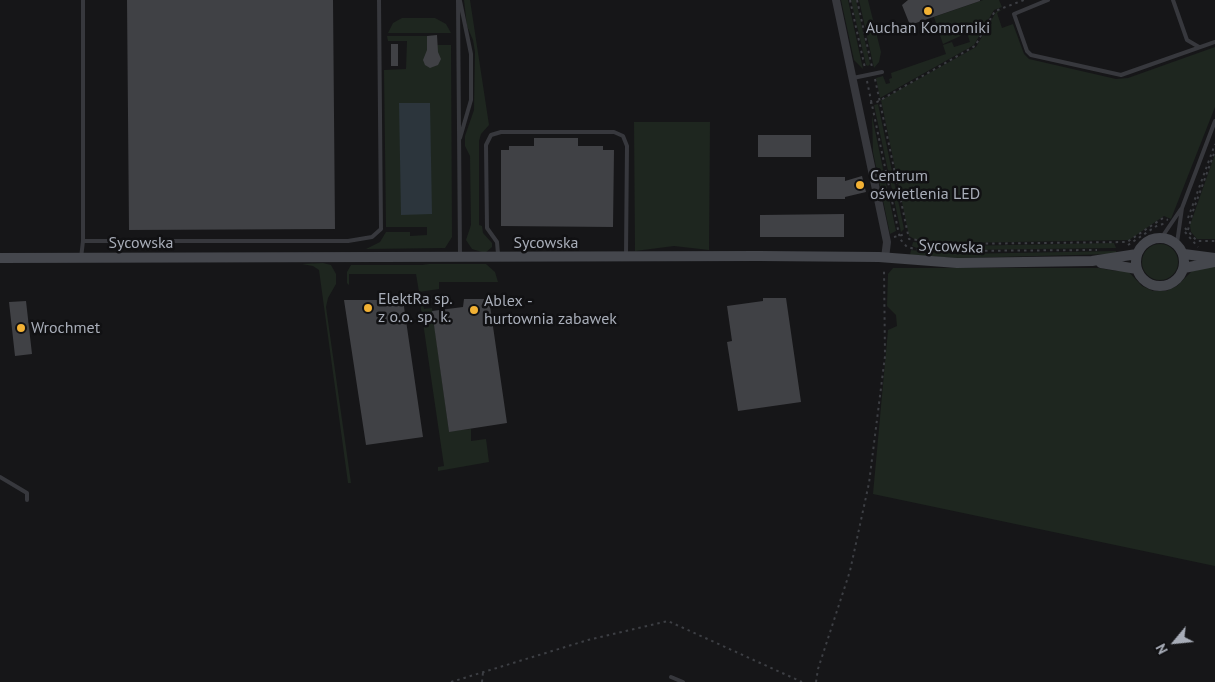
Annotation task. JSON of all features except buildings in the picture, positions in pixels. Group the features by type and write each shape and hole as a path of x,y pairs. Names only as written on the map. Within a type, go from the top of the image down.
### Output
{"street":[{"path":"836,0 886,238 885,258"},
{"path":"1162,237 1177,243 1184,254 1184,268 1173,283 1161,286 1144,280 1137,269 1137,254 1147,241 1162,237"},
{"name":"Sycowska","path":"1092,262 1137,254"},
{"path":"1184,254 1215,260"},
{"name":"Sycowska","path":"0,258 885,258 951,263 1092,262 1137,269"},
{"path":"1184,268 1215,260"}],"lane":[{"path":"81,258 83,241 83,0"},
{"path":"83,241 348,241 372,237 381,229 379,0"},
{"path":"459,0 460,258"},
{"path":"459,0 471,54 472,100 460,138"},
{"path":"1048,0 1014,14 1028,52 1031,55 1121,75 1215,42"},
{"path":"1173,0 1187,40 1192,44 1202,47"},
{"path":"853,78 882,72"},
{"path":"1177,243 1182,208 1215,121"},
{"path":"498,258 497,242 487,228 486,145 491,136 501,132 614,132 623,136 628,146 626,258"},
{"path":"1162,237 1182,208"},
{"path":"0,477 27,493 27,500"},
{"path":"671,677 683,682"}],"path":[{"path":"850,0 899,235 903,244 907,247 926,251"},
{"path":"857,0 906,234 909,239 953,244 1127,242 1163,218 1171,224"},
{"path":"871,103 975,46 995,11 1024,0"},
{"path":"1184,232 1215,144"},
{"path":"1188,230 1215,150"},
{"path":"1121,249 1160,224 1171,224"},
{"path":"1179,228 1188,230 1197,241 1215,241"},
{"path":"1179,228 1201,248"},
{"path":"886,238 906,234"},
{"path":"942,251 1101,250"},
{"path":"816,682 818,669 850,571 869,483 885,356 883,284 885,258"},
{"path":"451,682 588,640 668,621 802,682"},
{"path":"482,672 484,677 482,682"}],"shaded area":[{"path":"464,0 470,0 489,125 481,134 479,141 479,225 482,226 483,233 492,243 492,247 485,253 472,249 466,240 471,225 470,156 465,146 465,136 474,110 475,52 473,40 467,26"},
{"path":"841,0 848,0 863,69 854,60"},
{"path":"851,0 856,0 870,64 868,66 866,65"},
{"path":"859,0 868,0 881,52 879,62 874,68"},
{"path":"983,0 999,0 1002,7 994,10 974,45 880,98 876,78 883,76 886,84 890,83 891,73 946,54 943,45 952,42 954,47 970,42 967,33 943,44 934,17"},
{"path":"1003,9 997,13 1002,28 1013,24 1024,54 1029,59 1116,79 1128,78 1215,47 1215,107 1171,219 1164,216 1129,240 957,243 918,241 909,236 881,100 976,47 996,12"},
{"path":"402,18 435,18 446,24 451,33 388,33 393,23"},
{"path":"387,36 427,36 427,45 451,45 452,237 445,248 366,249 380,242 386,232 410,232 410,236 427,235 427,227 386,227 384,70 406,69 407,41 388,41"},
{"path":"399,103 430,103 432,214 401,215"},
{"path":"878,104 904,229 901,232 874,105"},
{"path":"872,116 896,231 890,234 873,152"},
{"path":"634,122 710,122 709,250 674,246 635,251"},
{"path":"1215,154 1215,239 1197,239 1191,232 1190,225"},
{"path":"913,242 957,246 1114,243 1116,248 957,250 917,248 912,246"},
{"path":"1160,244 1167,245 1173,249 1177,255 1177,269 1173,275 1167,279 1160,280 1153,279 1147,275 1143,269 1142,262 1143,255 1147,249 1153,245"},
{"path":"911,250 957,254 1116,251 1116,254 958,258 910,255"},
{"path":"323,263 331,265 336,274 336,284 328,298 326,307 351,483 348,483 319,270 313,266 302,264"},
{"path":"486,264 495,272 498,282 439,282 439,289 419,292 416,274 349,274 349,285 347,283 347,272 351,265"},
{"path":"1215,266 1215,566 873,494 888,330 897,326 896,315 887,306 888,274 893,268 1099,268 1116,271 1127,270 1142,286 1153,291 1166,291 1177,286 1192,271"},
{"path":"420,302 423,302 424,309 432,308 449,431 471,429 471,441 486,439 489,462 438,471 438,467 444,466"}],"place":[{"name":"Auchan Komorniki","path":"928,11"},
{"name":"Centrum oświetlenia LED","path":"860,185"},
{"name":"ElektRa sp. z o.o. sp. k.","path":"368,308"},
{"name":"Ablex - hurtownia zabawek","path":"474,310"},
{"name":"Wrochmet","path":"21,328"}]}
